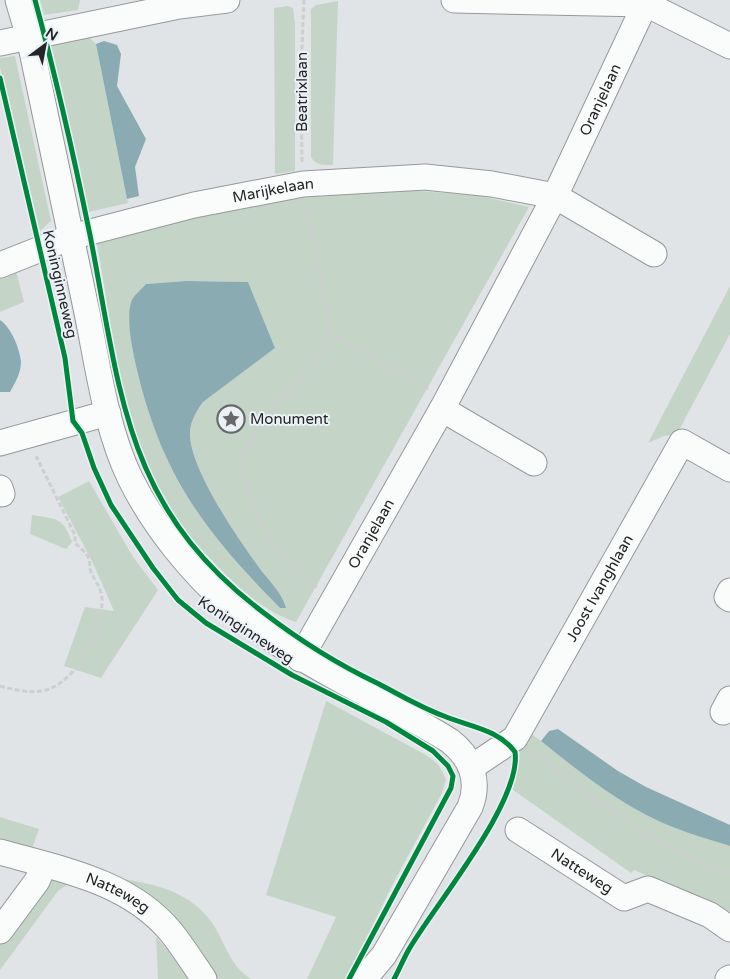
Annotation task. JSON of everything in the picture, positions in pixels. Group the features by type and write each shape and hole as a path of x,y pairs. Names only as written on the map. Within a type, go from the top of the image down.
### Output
{"street":[{"name":"Koninginneweg","path":"18,0 29,37 108,413 130,477 169,540 208,586 233,608 300,659 450,741 462,752 472,767"},
{"path":"0,43 179,6 227,0"},
{"path":"454,0 646,2 730,46"},
{"name":"Oranjelaan","path":"300,659 444,405 555,196 646,2"},
{"name":"Marijkelaan","path":"0,265 71,237 194,205 303,184 425,177 492,184 555,196"},
{"path":"555,196 654,254"},
{"path":"444,405 534,463"},
{"path":"0,443 108,413"},
{"name":"Joost Ivanghlaan","path":"472,767 515,738 682,442 730,469"},
{"path":"730,591 727,597 730,599"},
{"path":"364,979 384,955 470,807 475,792 472,767"},
{"name":"Natteweg","path":"518,830 624,898 648,889 710,916 730,929"},
{"name":"Natteweg","path":"0,852 112,886 137,901 170,931 204,979"},
{"path":"0,931 37,881 44,865"},
{"path":"377,979 384,955"}],"path":[{"path":"333,601 298,573 272,545 248,490 242,458 259,426 323,353 329,332 444,405"},
{"path":"0,686 31,692 45,690 60,684 72,674 85,654 96,629 102,600 99,586 90,572 88,557 75,543 75,535 26,435"},
{"path":"515,738 600,804 643,832 699,863 730,873"}],"green space":[{"path":"40,0 80,0 78,10 44,15"},
{"path":"338,1 333,165 323,165 315,162 311,157 311,9 316,5"},
{"path":"288,6 293,8 295,23 295,171 275,174 274,8"},
{"path":"87,35 96,44 128,203 89,212 51,44"},
{"path":"15,56 51,221 40,231 0,68 0,58"},
{"path":"396,189 481,196 529,207 296,622 263,606 226,575 185,530 157,487 142,455 122,385 114,349 97,243 138,229 301,195","holes":["186,281 248,282 275,348 203,402 193,418 190,427 190,437 193,452 207,486 249,554 278,591 285,608 280,608 230,554 208,527 173,472 147,408 135,363 130,333 131,305 135,296 146,284"]},
{"path":"16,271 24,302 0,312 0,276"},
{"path":"730,286 730,334 677,434 664,436 648,443"},
{"path":"89,481 133,557 158,590 101,678 64,666 85,607 114,611 92,561 58,497"},
{"path":"32,515 48,517 58,521 69,534 72,542 66,549 30,534"},
{"path":"326,701 426,755 438,764 446,779 442,793 396,878 346,979 307,979 336,917 266,895"},
{"path":"530,733 622,800 674,828 730,846 730,912 634,870 631,873 513,790 521,746"},
{"path":"0,817 39,829 32,849 0,839"},
{"path":"102,875 162,888 176,893 189,901 201,910 212,923 233,961 251,979 211,979"},
{"path":"44,876 74,880 58,891 0,970 0,935"},
{"path":"156,937 193,979 158,979"}],"water":[{"path":"104,41 117,45 121,54 117,86 146,139 135,167 139,196 127,199 96,44"},
{"path":"186,281 248,282 275,348 203,402 193,419 190,437 199,468 217,504 249,554 278,591 286,608 280,608 253,580 208,527 173,472 147,408 132,344 129,323 130,305 133,298 146,284"},
{"path":"0,320 8,328 14,339 21,362 19,374 10,392 0,392"},
{"path":"558,729 618,771 646,787 730,825 730,846 682,831 657,820 605,790 541,741 549,731"}],"cycle path":[{"path":"35,0 78,176 122,396 136,444 156,489 182,532 218,573 264,613 291,633 349,669 419,705 492,733 508,744 515,752 513,773 505,798 491,825 474,854 408,951 394,979"},
{"path":"0,78 65,358 73,421 82,433 94,468 111,505 153,568 178,600 206,623 292,675 386,722 433,751 448,766 453,776 451,788 349,979"}],"place":[{"name":"Monument","path":"231,419"}]}
